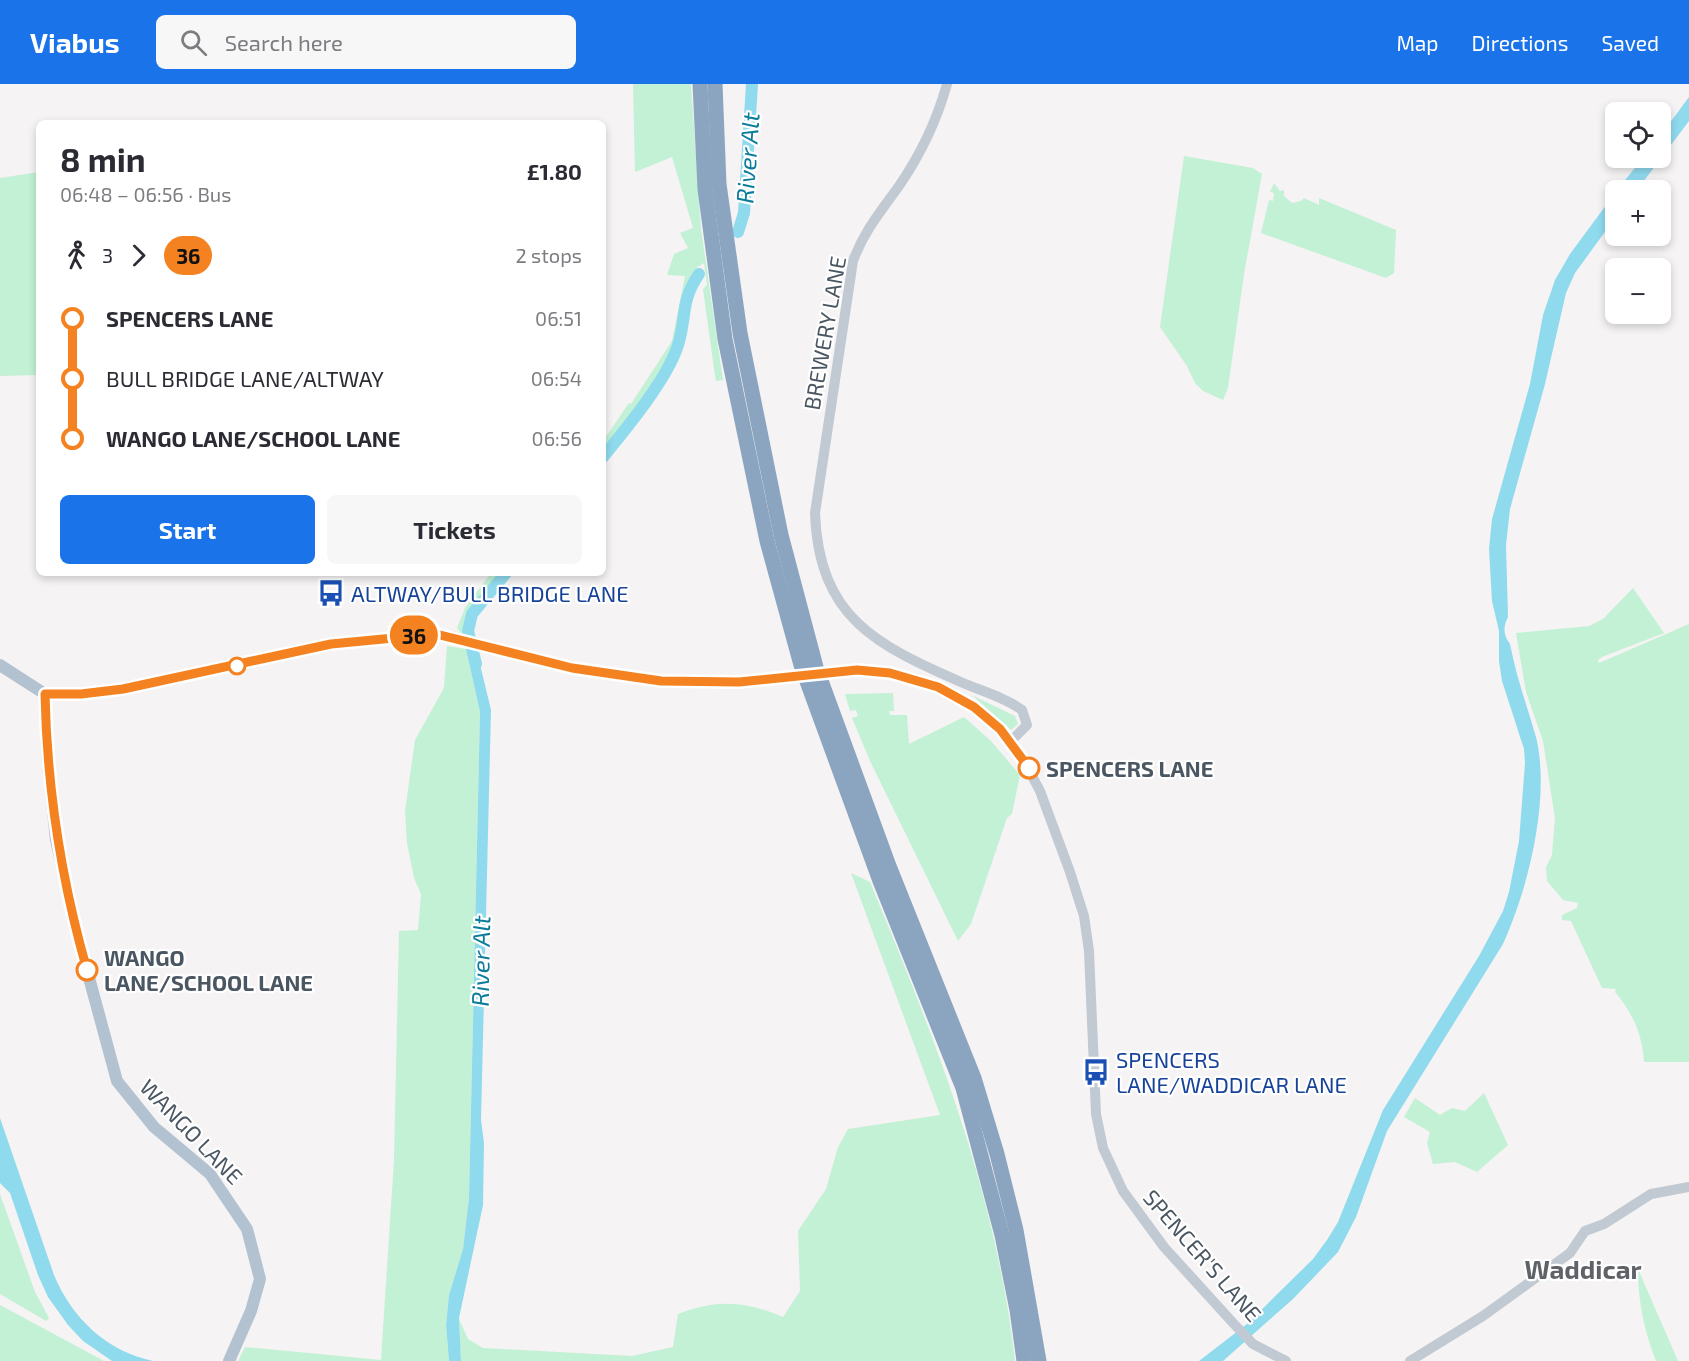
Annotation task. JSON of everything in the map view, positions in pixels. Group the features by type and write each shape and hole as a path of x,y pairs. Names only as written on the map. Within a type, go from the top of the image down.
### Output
{"highway":[{"path":"700,84 705,189 725,339 766,541 801,665 880,880 963,1088 1002,1235 1017,1310 1024,1361"},
{"path":"715,84 719,184 740,333 781,535 816,667 889,866 974,1078 997,1154 1016,1230 1039,1361"}],"main road":[{"path":"0,665 45,694"},
{"name":"WANGO LANE","path":"45,694 47,755 56,840 78,937 117,1081 154,1127 210,1174 230,1200 247,1229 260,1280 251,1311 229,1361"}],"street":[{"name":"BREWERY LANE","path":"946,84 929,135 898,187 868,226 853,261 815,513 816,547 824,574 848,613 882,644 1022,710 1027,724 1011,741"},
{"name":"SPENCER'S LANE","path":"45,694 123,689 331,644 427,634 462,639 572,668 630,678 687,683 789,678 836,671 890,673 938,687 974,707 1011,741 1032,773 1040,791 1084,916 1091,976 1094,1096 1103,1148 1123,1191 1164,1247 1253,1344 1286,1361"},
{"path":"1410,1361 1484,1316 1561,1259 1574,1249 1585,1231 1604,1224 1652,1194 1689,1187"}],"green space":[{"path":"633,84 691,84 701,229 723,380 716,381 714,369 703,289 707,285 704,263 696,268 684,293 675,346 666,366 606,447 606,437 629,403 631,404 672,341 685,276 667,275 674,254 688,248 680,233 693,228 672,157 635,172"},
{"path":"1184,156 1253,168 1262,174 1244,274 1228,388 1223,400 1203,391 1195,383 1187,366 1160,327"},
{"path":"36,172 36,375 0,376 0,178"},
{"path":"1274,183 1280,191 1284,190 1284,196 1292,203 1304,198 1319,205 1319,198 1396,230 1394,273 1386,278 1261,233 1269,200 1273,201 1274,193 1270,192"},
{"path":"489,576 500,576 470,613 464,614 469,616 466,634 457,628 465,608"},
{"path":"1633,588 1664,633 1602,657 1598,660 1599,663 1689,624 1689,1062 1644,1062 1636,1024 1627,1008 1615,992 1616,989 1602,988 1571,921 1562,920 1562,915 1577,908 1578,903 1563,900 1547,881 1546,867 1552,855 1555,818 1543,741 1526,692 1516,633 1589,626 1603,619"},
{"path":"447,646 466,649 480,712 469,1198 463,1249 449,1295 446,1325 449,1361 238,1361 245,1347 381,1360 394,1160 399,931 418,930 421,894 414,878 407,843 405,811 415,740 444,688"},
{"path":"961,690 1015,716 1018,724 1011,730 973,696"},
{"path":"893,693 894,711 889,711 890,715 907,715 909,744 964,717 991,741 1020,775 1012,814 1007,818 971,924 958,941 871,763 852,718 858,716 856,710 850,711 845,694"},
{"path":"851,873 870,882 917,999 960,1117 993,1237 1006,1298 1015,1361 461,1361 459,1319 468,1339 483,1348 632,1356 673,1347 678,1314 692,1309 718,1304 743,1305 783,1317 800,1291 798,1231 826,1189 838,1147 848,1129 940,1115"},
{"path":"1484,1093 1508,1145 1477,1172 1455,1162 1433,1164 1427,1143 1430,1132 1404,1117 1415,1098 1440,1115 1452,1108 1465,1111"},
{"path":"0,1194 35,1292 49,1318 46,1321 0,1294"},
{"path":"1638,1269 1678,1361 1656,1361 1642,1316"},
{"path":"0,1305 104,1361 0,1361"}],"water":[{"path":"1689,97 1689,121 1671,145 1671,121"},
{"path":"1635,168 1654,168 1645,180 1625,180"},
{"path":"1605,207 1605,232 1575,273 1566,293 1545,384 1510,509 1506,545 1508,617 1505,631 1536,737 1541,787 1534,843 1521,897 1503,944 1387,1131 1356,1217 1338,1252 1293,1299 1223,1361 1199,1361 1247,1324 1313,1259 1327,1240 1338,1222 1383,1110 1479,956 1503,911 1519,841 1525,763 1524,749 1502,681 1499,661 1499,631 1492,601 1489,549 1492,519 1530,384 1543,315 1555,280 1570,254"},
{"path":"466,649 477,652 491,710 481,1120 484,1143 483,1205 459,1318 461,1361 449,1361 446,1325 449,1295 463,1249 469,1198 480,712"},
{"path":"0,1118 61,1291 81,1318 106,1341 136,1356 153,1361 112,1361 83,1341 48,1297 38,1275 10,1193 0,1183"}],"waterway":[{"name":"River Alt","path":"738,232 744,213 752,84"},
{"name":"River Alt","path":"606,453 645,403 673,358 681,335 686,301 699,274"},
{"name":"River Alt","path":"476,664 468,631 472,614 504,576"}],"bus line":[{"name":"36","path":"87,970 56,840 47,755 45,694 81,694 123,689 323,648 331,644 342,645 436,634 453,636 572,668 661,681 739,682 857,670 890,673 918,679 955,695 988,718 1011,741 1029,768"}],"place":[{"name":"ALTWAY/BULL BRIDGE LANE","path":"331,593"},
{"name":"SPENCERS LANE","path":"1029,768"},
{"name":"WANGO LANE/SCHOOL LANE","path":"87,970"},
{"name":"SPENCERS LANE/WADDICAR LANE","path":"1096,1072"}],"district":[{"name":"Waddicar","path":"1583,1268"}]}
